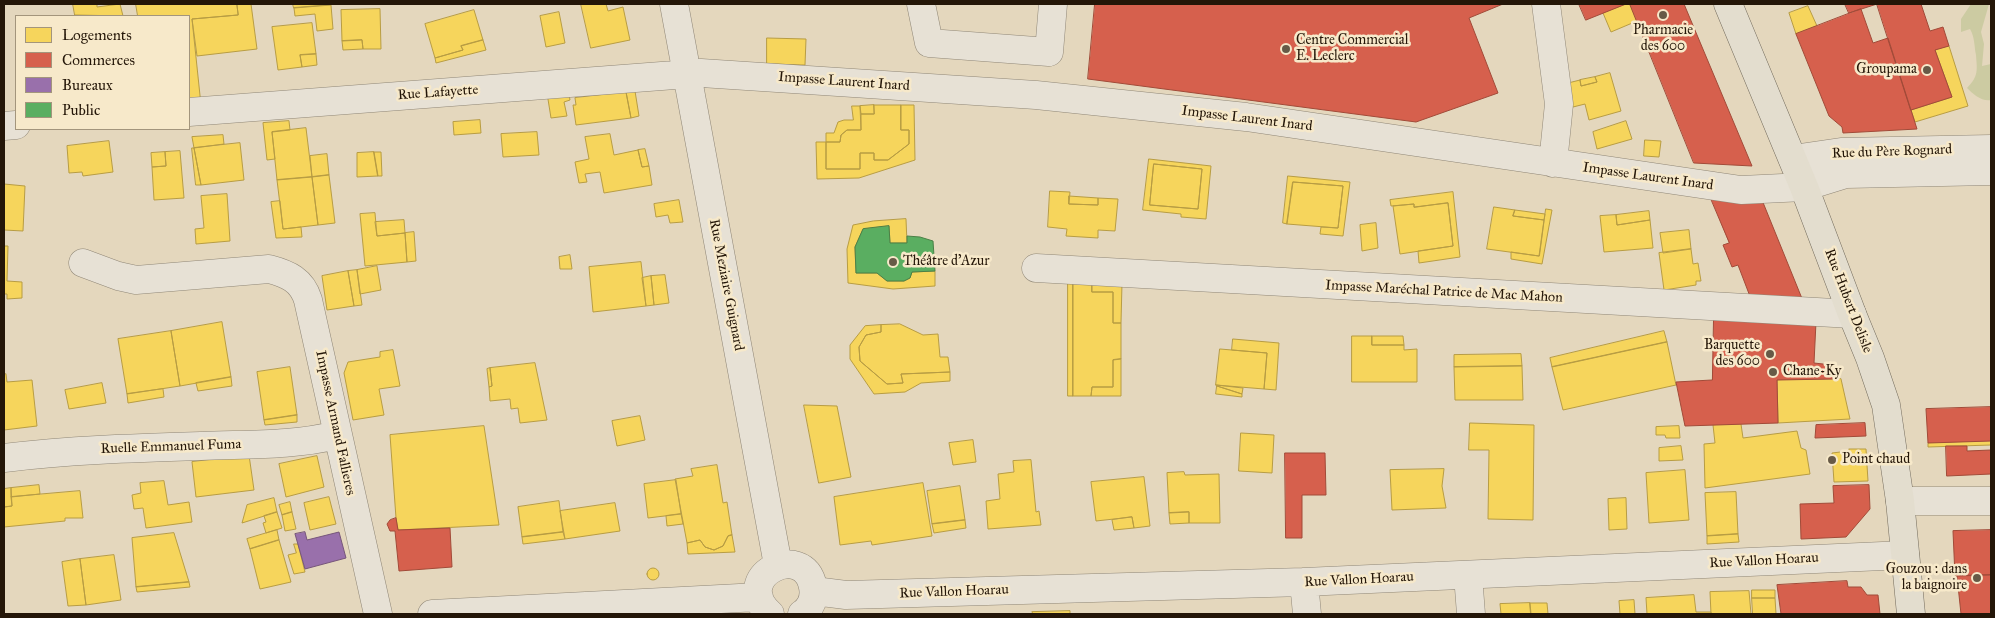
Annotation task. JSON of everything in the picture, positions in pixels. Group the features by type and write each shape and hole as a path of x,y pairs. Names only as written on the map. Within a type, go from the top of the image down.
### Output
{"main road":[{"name":"Rue Hubert Delisle","path":"1728,4 1793,159 1870,358 1886,406 1900,501 1910,614"}],"street":[{"name":"Rue Meziaire Guignard","path":"674,4 778,565"},
{"path":"921,4 929,43 1049,52 1053,4"},
{"path":"1546,4 1559,104 1553,163"},
{"name":"Impasse Laurent Inard","path":"687,74 702,73 1036,95 1246,117 1741,190 1804,187"},
{"name":"Rue Lafayette","path":"190,112 687,74"},
{"name":"Rue du Père Rognard","path":"1793,159 1841,152 1991,149"},
{"name":"Rue du Père Rognard","path":"1804,187 1846,174 1991,171"},
{"name":"Impasse Armand Fallieres","path":"83,262 118,276 136,280 269,269 284,273 298,281 305,290 378,614"},
{"name":"Impasse Maréchal Patrice de Mac Mahon","path":"1036,268 1852,314"},
{"name":"Ruelle Emmanuel Fuma","path":"4,458 107,449 271,444 316,440 337,435"},
{"path":"1900,501 1991,501"},
{"name":"Rue Vallon Hoarau","path":"808,603 846,595 1304,582 1905,555"},
{"path":"432,614 764,605 758,590 766,572 778,565 792,564 807,573 812,581 808,603"},
{"path":"1468,575 1471,614"},
{"path":"1304,582 1307,614"}],"green space":[{"path":"1971,4 1989,4 1981,32 1984,44 1982,66 1991,64 1991,100 1981,99 1967,88 1974,80 1977,65 1974,39 1970,29 1961,32 1961,19"}],"building: Logements":[{"path":"73,4 97,4 97,7 120,4 123,15 75,15"},
{"path":"136,4 237,4 238,15 192,19 201,105 190,106 190,15 138,15"},
{"path":"237,4 251,4 257,49 197,56 192,19 238,15"},
{"path":"293,4 331,4 331,5 294,8"},
{"path":"581,4 606,4 608,11 623,7 630,40 591,48"},
{"path":"1630,4 1637,21 1611,32 1603,13"},
{"path":"331,5 333,29 317,31 315,14 295,16 294,8"},
{"path":"1808,6 1817,26 1796,34 1789,13"},
{"path":"380,9 381,49 363,49 362,40 342,41 341,10"},
{"path":"474,10 483,40 461,46 463,50 435,58 425,24"},
{"path":"559,12 565,43 546,47 540,16"},
{"path":"312,23 316,54 300,55 302,67 278,70 272,27"},
{"path":"767,38 806,39 805,65 767,64"},
{"path":"362,40 363,49 343,50 342,41"},
{"path":"483,40 486,50 436,63 435,58 463,50 461,46"},
{"path":"1949,46 1968,106 1915,122 1911,110 1952,97 1935,50"},
{"path":"316,54 317,65 302,67 300,55"},
{"path":"1610,73 1621,111 1589,120 1585,104 1569,108 1564,84 1580,80 1581,86 1597,82 1595,77"},
{"path":"1595,77 1597,82 1581,86 1580,80"},
{"path":"568,89 570,100 564,102 567,116 551,118 547,93"},
{"path":"635,91 639,116 631,118 626,92"},
{"path":"626,92 631,118 576,125 573,105 576,105 575,98"},
{"path":"874,105 901,105 901,130 909,130 909,144 888,160 874,160 874,153 860,153 860,169 826,169 826,142 840,142 841,135 847,130 861,130 861,114 874,114"},
{"path":"874,105 874,114 861,114 860,106"},
{"path":"901,105 914,105 915,160 859,178 817,179 816,142 826,142 826,169 860,169 860,153 874,153 874,160 888,160 909,144 909,130 901,130"},
{"path":"852,106 860,106 861,130 847,130 841,135 840,142 826,142 826,133 834,133 838,122 853,120"},
{"path":"480,120 481,133 454,135 453,122"},
{"path":"289,121 290,130 272,132 275,159 267,160 263,123"},
{"path":"1626,121 1632,139 1597,149 1593,132"},
{"path":"306,128 312,177 277,180 272,132"},
{"path":"537,132 539,155 503,157 501,134"},
{"path":"610,134 614,155 638,150 642,167 649,166 652,185 604,193 600,172 585,174 587,182 579,183 575,162 589,159 585,137"},
{"path":"223,135 224,144 194,148 192,137"},
{"path":"1645,140 1661,141 1659,157 1644,156"},
{"path":"109,141 113,172 83,176 82,172 69,173 67,146"},
{"path":"240,143 244,180 201,185 194,148"},
{"path":"192,148 194,148 201,185 196,185"},
{"path":"645,149 649,166 642,167 638,150"},
{"path":"180,151 184,198 154,200 152,167 166,166 165,152"},
{"path":"165,152 166,166 152,167 151,153"},
{"path":"374,152 378,176 357,177 357,153"},
{"path":"374,152 381,152 382,176 378,176"},
{"path":"327,154 329,175 312,177 310,156"},
{"path":"1149,159 1211,166 1206,219 1181,217 1181,214 1143,210","holes":["1154,164 1202,169 1198,209 1150,205"]},
{"path":"1154,164 1202,169 1198,209 1150,205"},
{"path":"329,175 335,223 318,225 312,177"},
{"path":"1288,176 1350,182 1343,236 1320,234 1321,227 1338,228 1343,186 1293,182 1287,224 1283,223"},
{"path":"312,177 318,225 283,229 277,180"},
{"path":"1293,182 1343,186 1338,228 1287,224"},
{"path":"4,184 25,186 23,231 4,230"},
{"path":"1050,191 1070,192 1069,204 1098,205 1098,198 1118,199 1115,231 1098,230 1098,238 1066,236 1067,229 1048,227"},
{"path":"1453,192 1460,257 1419,263 1418,251 1453,246 1448,203 1414,207 1414,204 1391,206 1390,200"},
{"path":"227,194 230,241 196,244 195,229 204,228 201,196"},
{"path":"1069,196 1098,198 1098,205 1069,204"},
{"path":"679,200 683,222 670,223 668,215 656,217 654,204"},
{"path":"280,201 283,229 301,227 302,237 276,238 271,202"},
{"path":"1448,203 1453,246 1400,254 1393,206 1414,204 1414,207"},
{"path":"1494,207 1515,210 1513,216 1544,220 1539,256 1487,249"},
{"path":"1546,209 1552,210 1542,264 1511,259 1511,252 1539,256"},
{"path":"1515,210 1545,214 1544,220 1513,216"},
{"path":"1649,211 1650,220 1617,225 1616,215"},
{"path":"375,213 377,236 405,233 407,262 365,266 360,214"},
{"path":"1616,215 1617,225 1650,220 1653,248 1604,252 1600,216"},
{"path":"906,219 907,243 890,243 889,226 863,229 855,247 856,273 877,273 887,281 904,281 910,278 912,272 935,271 935,286 893,289 848,283 847,249 853,225 873,221"},
{"path":"404,220 405,233 377,236 375,222"},
{"path":"1376,223 1378,248 1362,251 1360,225"},
{"path":"1689,230 1691,249 1663,253 1660,233"},
{"path":"414,232 416,261 407,262 405,233"},
{"path":"4,246 8,246 7,281 22,282 22,298 7,299 7,294 4,294"},
{"path":"1691,249 1693,264 1698,263 1701,281 1696,281 1696,285 1664,290 1659,253"},
{"path":"570,255 572,269 560,269 559,257"},
{"path":"641,262 646,306 593,312 589,267"},
{"path":"377,266 381,290 360,294 357,270"},
{"path":"357,270 362,305 354,306 348,271"},
{"path":"348,271 354,306 327,310 322,276"},
{"path":"665,275 669,303 654,305 651,276"},
{"path":"651,276 654,305 646,306 642,278"},
{"path":"1068,282 1073,282 1073,396 1068,396"},
{"path":"1073,282 1092,283 1092,292 1113,292 1113,323 1121,323 1121,359 1113,360 1113,387 1092,387 1091,396 1073,396"},
{"path":"1092,283 1122,283 1121,323 1113,323 1113,292 1092,292"},
{"path":"222,322 231,377 180,386 171,331"},
{"path":"900,324 923,335 938,334 940,357 948,357 950,372 901,374 903,383 887,384 860,361 859,347 866,335 881,332 881,325"},
{"path":"881,325 881,332 866,335 859,347 860,361 887,384 903,383 901,374 950,372 950,381 921,383 905,392 874,394 850,359 850,345 865,326"},
{"path":"171,331 180,386 127,394 118,339"},
{"path":"1664,331 1667,342 1552,367 1550,358"},
{"path":"1352,336 1372,336 1372,345 1404,345 1404,350 1417,349 1417,382 1352,382"},
{"path":"1372,336 1403,336 1404,345 1372,345"},
{"path":"1233,339 1279,343 1276,390 1264,389 1267,353 1232,350"},
{"path":"1667,342 1676,385 1563,410 1552,367"},
{"path":"1220,349 1267,353 1264,389 1216,385"},
{"path":"393,350 400,386 379,389 384,415 353,420 344,373 348,362 380,357 380,352"},
{"path":"1521,354 1522,366 1454,367 1454,355"},
{"path":"1121,359 1121,396 1091,396 1092,387 1113,387 1113,360"},
{"path":"535,363 547,420 520,423 518,408 511,409 510,399 490,401 489,387 492,386 490,368"},
{"path":"1522,366 1523,400 1455,400 1454,367"},
{"path":"290,367 297,415 264,420 257,372"},
{"path":"490,368 492,386 489,387 487,369"},
{"path":"6,374 7,382 32,380 37,426 4,430 4,375"},
{"path":"231,377 232,386 198,391 196,383"},
{"path":"1841,379 1850,419 1778,423 1777,380"},
{"path":"102,383 106,403 69,409 65,390"},
{"path":"1217,386 1243,388 1242,394"},
{"path":"1217,386 1242,394 1242,397 1216,394"},
{"path":"163,389 164,397 128,403 127,394"},
{"path":"804,405 837,406 851,477 819,483"},
{"path":"297,415 297,422 265,425 264,420"},
{"path":"640,416 645,440 617,446 612,421"},
{"path":"1470,423 1534,425 1533,520 1488,519 1489,450 1469,450"},
{"path":"1741,424 1743,438 1797,431 1801,448 1806,450 1810,474 1705,488 1704,444 1715,443 1713,425"},
{"path":"484,426 499,525 398,530 390,435"},
{"path":"1679,426 1680,438 1666,438 1665,435 1656,435 1656,427"},
{"path":"1241,433 1274,435 1272,473 1239,471"},
{"path":"973,440 976,462 953,465 949,443"},
{"path":"1991,441 1991,445 1928,447 1928,443"},
{"path":"1681,446 1683,460 1659,461 1659,448"},
{"path":"1849,449 1866,449 1868,481 1834,482 1832,453 1849,451"},
{"path":"249,455 254,490 196,497 192,462"},
{"path":"317,456 324,487 286,497 279,464"},
{"path":"1031,460 1036,512 1039,511 1041,525 988,529 986,501 1000,499 998,474 1014,472 1013,461"},
{"path":"717,465 723,503 727,502 732,535 728,536 723,546 714,550 705,547 700,540 687,543 675,479 693,476 691,469"},
{"path":"1444,469 1442,486 1446,508 1392,510 1390,470"},
{"path":"1685,470 1689,520 1649,523 1646,473"},
{"path":"1184,472 1185,475 1219,474 1220,523 1189,523 1189,512 1169,513 1167,473"},
{"path":"1144,477 1150,526 1134,528 1132,517 1096,521 1091,482"},
{"path":"676,480 681,514 648,518 644,484"},
{"path":"164,481 168,505 189,502 192,522 146,528 143,508 134,509 132,495 141,493 140,483"},
{"path":"923,483 932,536 872,545 871,541 840,545 834,497"},
{"path":"39,485 40,494 11,497 11,488"},
{"path":"960,486 965,520 932,524 927,491"},
{"path":"11,488 12,506 4,507 4,489"},
{"path":"80,491 83,518 65,518 65,521 4,527 4,507 12,506 11,497"},
{"path":"1736,492 1738,534 1707,536 1705,493"},
{"path":"329,497 336,524 310,530 304,503"},
{"path":"274,498 277,512 242,523 247,505"},
{"path":"1626,498 1627,529 1609,530 1608,499"},
{"path":"559,501 563,532 522,537 518,507"},
{"path":"290,502 292,512 282,515 279,505"},
{"path":"615,503 620,531 565,539 560,511"},
{"path":"277,512 282,528 266,533 263,523 266,522 264,516"},
{"path":"292,512 296,529 285,531 282,515"},
{"path":"1189,512 1189,523 1170,524 1169,513"},
{"path":"681,514 683,524 667,526 666,516"},
{"path":"1132,517 1134,528 1114,530 1112,520"},
{"path":"965,520 966,528 934,533 932,524"},
{"path":"277,530 279,540 250,549 247,539"},
{"path":"563,532 565,539 523,544 522,537"},
{"path":"174,533 189,582 136,587 132,538"},
{"path":"1738,534 1739,542 1707,544 1707,536"},
{"path":"732,535 735,552 688,554 687,543 700,540 705,547 714,550 723,546 728,536"},
{"path":"279,540 291,582 260,589 250,549"},
{"path":"294,544 298,544 305,572 294,574 288,555 296,553"},
{"path":"114,555 121,600 86,605 80,559"},
{"path":"80,559 86,605 68,606 62,562"},
{"path":"653,568 659,574 653,580 647,574"},
{"path":"189,582 190,587 137,592 136,587"},
{"path":"1752,590 1775,590 1775,598 1752,598"},
{"path":"1749,591 1751,614 1711,614 1710,592"},
{"path":"1694,595 1696,612 1711,612 1711,614 1647,614 1646,598"},
{"path":"1752,598 1775,598 1776,614 1753,614"},
{"path":"1634,600 1635,614 1620,614 1619,601"},
{"path":"1530,603 1547,603 1548,614 1531,614"},
{"path":"1530,603 1531,614 1501,614 1500,604"},
{"path":"1070,611 1070,614 1033,614 1032,612"}],"building: Commerces":[{"name":"Centre Commercial E. Leclerc","path":"1095,4 1503,4 1469,18 1498,93 1416,122 1088,79"},
{"path":"1579,4 1626,4 1586,20"},
{"path":"1630,4 1684,4 1752,166 1694,163"},
{"path":"1845,4 1877,4 1849,13"},
{"path":"1877,4 1921,4 1930,31 1943,27 1949,46 1935,50 1952,97 1911,110"},
{"path":"1861,9 1873,43 1888,38 1917,129 1843,133 1842,127 1829,116 1796,34"},
{"path":"1709,194 1762,200 1803,301 1751,299 1738,265 1732,267 1723,245 1729,243"},
{"name":"Chane-Ky","path":"1714,316 1816,322 1814,363 1832,365 1833,379 1777,380 1778,423 1685,426 1676,382 1712,380"},
{"path":"1991,407 1991,441 1928,443 1926,409"},
{"path":"1865,423 1866,436 1815,438 1816,425"},
{"path":"1946,446 1967,446 1967,451 1991,450 1991,474 1947,476"},
{"path":"1285,453 1325,453 1326,495 1302,495 1302,538 1286,538"},
{"path":"1869,485 1870,509 1846,537 1801,539 1800,504 1834,503 1833,486"},
{"path":"396,518 398,530 450,528 452,567 399,571 395,531 390,531 387,524 390,520"},
{"path":"1991,530 1991,575 1955,576 1953,531"},
{"path":"1991,575 1991,614 1961,614 1957,576"},
{"path":"1847,581 1848,587 1861,587 1867,595 1878,595 1880,614 1781,614 1777,585"}],"building: Bureaux":[{"path":"305,532 307,540 339,532 346,558 305,569 295,534"}],"building: Public":[{"path":"889,226 890,243 907,243 907,236 933,241 935,271 912,272 910,278 904,281 887,281 877,273 856,273 855,247 863,229"}],"place":[{"name":"Pharmacie des 600","path":"1663,15"},
{"name":"Centre Commercial E. Leclerc","path":"1286,49"},
{"name":"Groupama","path":"1927,70"},
{"name":"Théâtre d'Azur","path":"893,262"},
{"name":"Barquette des 600","path":"1770,354"},
{"name":"Chane-Ky","path":"1773,372"},
{"name":"Point chaud","path":"1832,460"},
{"name":"Gouzou : dans la baignoire","path":"1977,578"}]}
